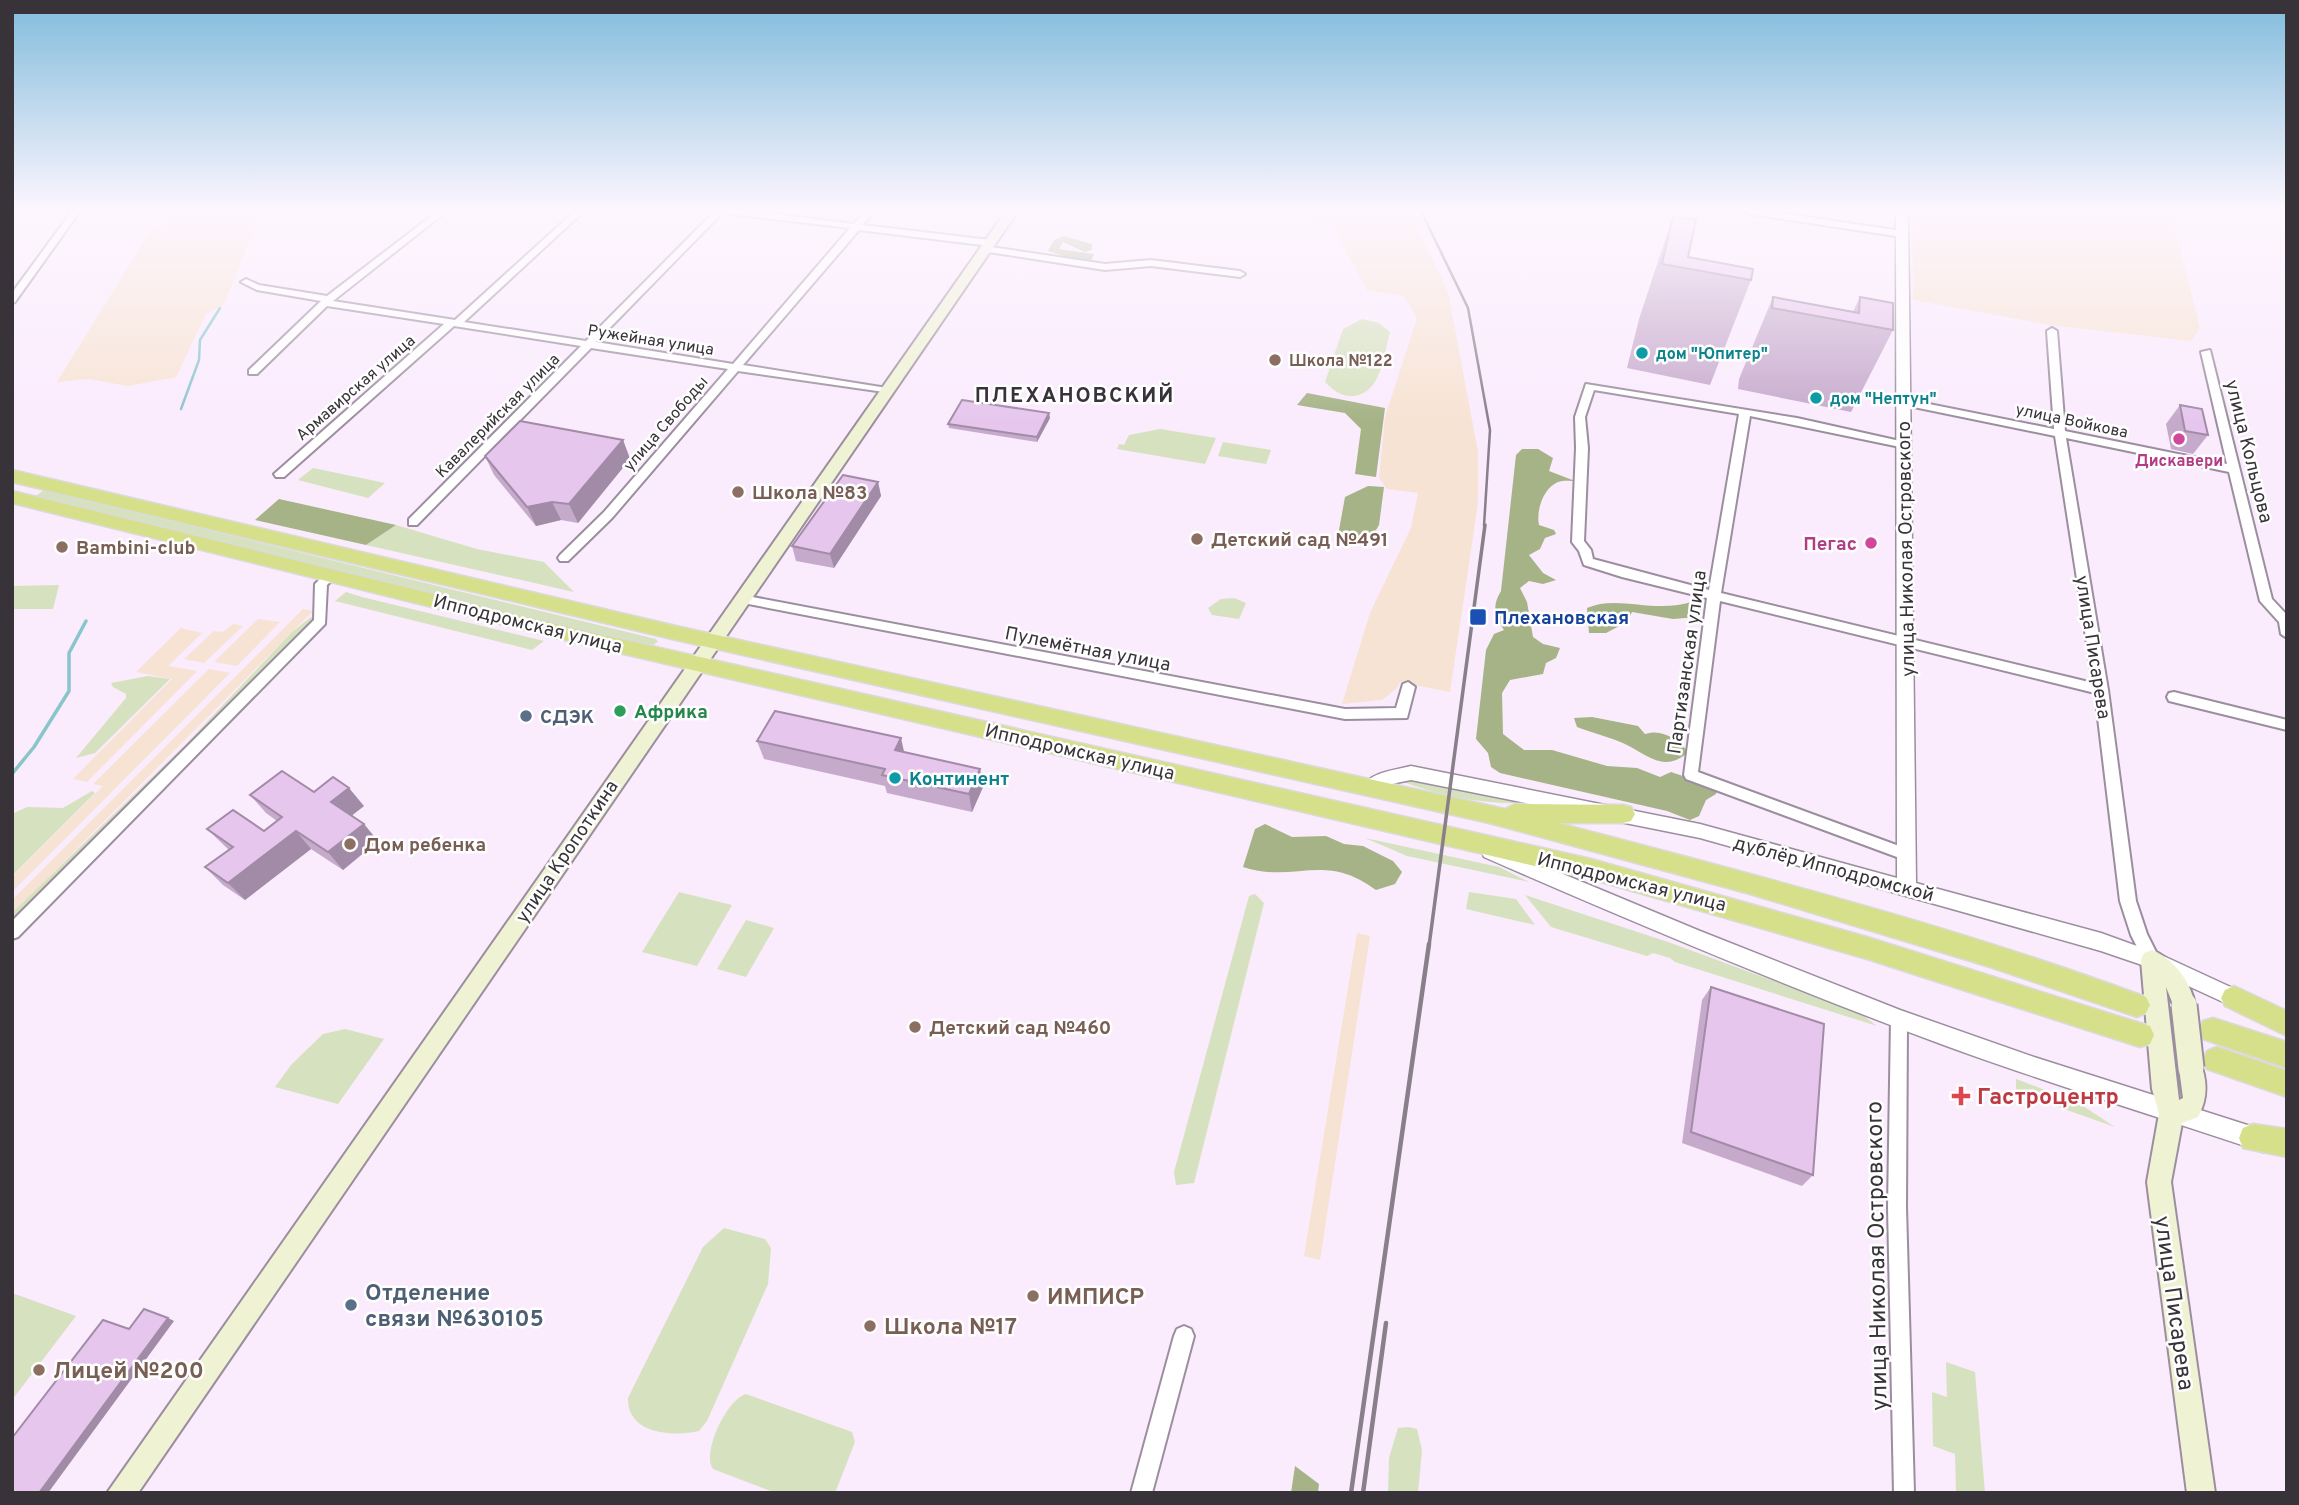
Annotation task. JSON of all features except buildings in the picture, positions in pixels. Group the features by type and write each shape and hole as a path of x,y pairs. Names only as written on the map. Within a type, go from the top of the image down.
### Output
{"highway":[{"name":"Ипподромская улица","path":"15,486 43,484 712,642 1489,814 1750,884 1990,956 2137,1005"},
{"name":"Ипподромская улица","path":"15,486 332,574 697,664 1591,869 1757,914 1987,984 2140,1035"},
{"path":"1489,814 1623,814"},
{"path":"2234,998 2287,1024"},
{"path":"2213,1030 2287,1055"},
{"path":"2204,1064 2287,1084"},
{"path":"2253,1138 2287,1143"}],"main road":[{"name":"улица Кропоткина","path":"121,1493 963,281"},
{"name":"улица Писарева","path":"2152,960 2172,977 2183,994 2184,1005 2204,1064 2190,1109 2171,1114"},
{"name":"улица Писарева","path":"2152,960 2164,1089 2171,1114 2159,1182 2201,1493"}],"street":[{"path":"12,300 25,281"},
{"path":"253,372 297,326 353,281"},
{"name":"Армавирская улица","path":"280,474 501,281"},
{"name":"Кавалерийская улица","path":"413,522 652,281"},
{"name":"улица Свободы","path":"564,558 608,515 810,281"},
{"name":"улица Николая Островского","path":"1903,281 1907,888"},
{"name":"Ружейная улица","path":"246,282 257,287 328,301 454,323 887,391"},
{"name":"улица Писарева","path":"2052,331 2060,433 2101,690 2128,901 2139,936 2152,960"},
{"name":"улица Кольцова","path":"2206,352 2266,601 2286,625"},
{"path":"1905,445 1745,412 1590,386 1580,417 1582,448 1578,542 1585,550 1588,562 1714,596 2101,690"},
{"name":"улица Войкова","path":"1904,402 2234,469"},
{"name":"Партизанская улица","path":"1745,412 1714,596 1691,775 1905,854"},
{"path":"12,932 320,621 321,584 332,574"},
{"name":"Пулемётная улица","path":"742,599 1345,715 1364,715 1376,711 1402,714 1408,687"},
{"path":"2174,697 2287,725"},
{"name":"дублёр Ипподромской","path":"1370,788 1387,778 1411,773 1700,831 2101,942 2152,960 2234,998 2287,1018"},
{"path":"1467,841 1654,922 1899,1019 2171,1114 2287,1149"},
{"name":"улица Николая Островского","path":"1899,1019 1897,1208 1904,1493"},
{"path":"1141,1493 1184,1336"}],"shaded area":[{"path":"119,281 233,281 224,304 206,314 176,377 128,386 89,379 57,382"},
{"path":"1362,281 1443,281 1448,292 1478,452 1478,503 1450,692 1400,682 1396,689 1382,700 1342,704 1370,613 1411,528 1418,493 1387,489 1379,478 1385,417 1417,318 1404,296 1367,290"},
{"path":"1913,281 2188,281 2200,328 2191,341 2050,325 1913,300"},
{"path":"303,609 313,611 12,914 12,900"},
{"path":"258,619 280,622 237,666 214,662"},
{"path":"233,624 243,626 204,663 184,659 214,631 223,632"},
{"path":"181,628 202,633 168,666 197,671 87,782 73,779 172,679 136,672"},
{"path":"209,669 230,673 12,892 12,877 103,786 93,784"},
{"path":"1357,933 1370,936 1320,1260 1304,1256"}],"green space":[{"path":"1362,319 1379,323 1390,332 1383,362 1370,388 1354,396 1341,394 1325,382 1343,329"},
{"path":"1307,393 1385,408 1376,477 1355,474 1361,429 1345,413 1297,405"},
{"path":"1160,429 1216,438 1205,464 1117,449 1119,444 1124,445 1129,435"},
{"path":"1223,442 1271,450 1266,464 1218,456"},
{"path":"1522,449 1538,449 1553,458 1549,471 1575,481 1558,482 1548,489 1540,507 1539,525 1554,530 1556,534 1545,538 1540,549 1529,555 1543,573 1556,580 1543,584 1529,581 1520,588 1527,602 1533,637 1543,644 1560,648 1556,658 1546,663 1543,674 1510,680 1502,693 1503,734 1524,750 1552,750 1607,766 1637,768 1660,777 1671,772 1718,788 1716,794 1706,800 1699,816 1690,820 1667,811 1500,773 1491,767 1488,753 1476,739 1486,650 1494,634 1504,630 1496,615 1495,606 1501,591 1516,455"},
{"path":"313,468 385,483 368,498 298,480"},
{"path":"1368,486 1384,487 1379,525 1367,545 1337,541 1345,497"},
{"path":"44,490 656,639 658,642 648,648 33,498"},
{"path":"279,499 396,525 366,545 255,520"},
{"path":"396,525 477,549 544,562 574,592 366,545"},
{"path":"59,585 53,609 12,609 12,586"},
{"path":"346,592 544,641 532,650 335,601"},
{"path":"1234,598 1246,603 1239,619 1212,615 1208,608 1221,599"},
{"path":"1694,601 1703,606 1697,617 1673,619 1632,612 1627,622 1606,633 1589,633 1587,608 1599,604 1665,606"},
{"path":"311,617 317,618 12,928 13,912 185,745 292,632"},
{"path":"148,676 170,679 95,753 76,758 126,698 126,694 111,683"},
{"path":"1592,717 1638,726 1645,734 1664,734 1675,739 1689,752 1672,761 1657,760 1619,742 1577,727 1574,718"},
{"path":"1399,780 1422,781 1531,803 1464,799"},
{"path":"92,791 95,793 12,876 12,814 27,807 63,808"},
{"path":"1265,824 1292,837 1326,836 1344,844 1363,846 1393,861 1402,872 1395,884 1376,890 1341,872 1278,872 1243,867 1255,829"},
{"path":"1365,838 1499,867 1529,882 1407,856"},
{"path":"679,892 732,905 697,966 642,952"},
{"path":"1469,892 1516,899 1535,925 1466,909"},
{"path":"1255,894 1264,903 1194,1183 1176,1185 1174,1172 1249,896"},
{"path":"1525,895 1671,943 1860,1013 1877,1026 1675,962 1670,958 1653,953 1647,956 1551,927"},
{"path":"746,920 774,928 746,977 717,969"},
{"path":"345,1029 384,1039 338,1104 275,1087 291,1065 323,1034"},
{"path":"2016,1079 2077,1102 2115,1127 2016,1092"},
{"path":"724,1228 765,1239 771,1248 768,1284 707,1421 699,1431 688,1433 653,1430 635,1419 628,1398 703,1247"},
{"path":"12,1293 76,1316 12,1400"},
{"path":"1946,1362 1975,1372 1985,1493 1956,1491 1955,1454 1933,1446 1932,1392 1947,1397"},
{"path":"746,1394 852,1432 855,1442 835,1493 776,1493 713,1469 710,1451 718,1427 731,1406"},
{"path":"1398,1428 1417,1429 1422,1450 1418,1493 1388,1493 1389,1458"},
{"path":"1295,1466 1319,1484 1318,1493 1291,1493"}],"waterway":[{"path":"181,409 199,360 200,340 220,308"},
{"path":"12,774 34,747 69,691 69,653 86,621"}],"railway":[{"path":"1455,281 1468,308 1490,430 1484,526"},
{"path":"1429,946 1485,525"},
{"path":"1351,1493 1429,944"},
{"path":"1363,1493 1386,1323"}],"place":[{"name":"дом \"Юпитер\"","path":"1642,353"},
{"name":"Школа №122","path":"1275,360"},
{"name":"дом \"Нептун\"","path":"1816,398"},
{"name":"Дискавери","path":"2179,439"},
{"name":"Школа №83","path":"738,492"},
{"name":"Детский сад №491","path":"1197,539"},
{"name":"Пегас","path":"1871,543"},
{"name":"Bambini-club","path":"62,547"},
{"name":"Плехановская","path":"1478,617"},
{"name":"Африка","path":"620,711"},
{"name":"СДЭК","path":"526,716"},
{"name":"Континент","path":"895,778"},
{"name":"Дом ребенка","path":"350,844"},
{"name":"Детский сад №460","path":"915,1027"},
{"name":"Гастроцентр","path":"1961,1096"},
{"name":"ИМПИСР","path":"1033,1296"},
{"name":"Отделение связи №630105","path":"351,1305"},
{"name":"Школа №17","path":"870,1326"},
{"name":"Лицей №200","path":"39,1370"}],"district":[{"name":"ПЛЕХАНОВСКИЙ","path":"1075,395"}]}
